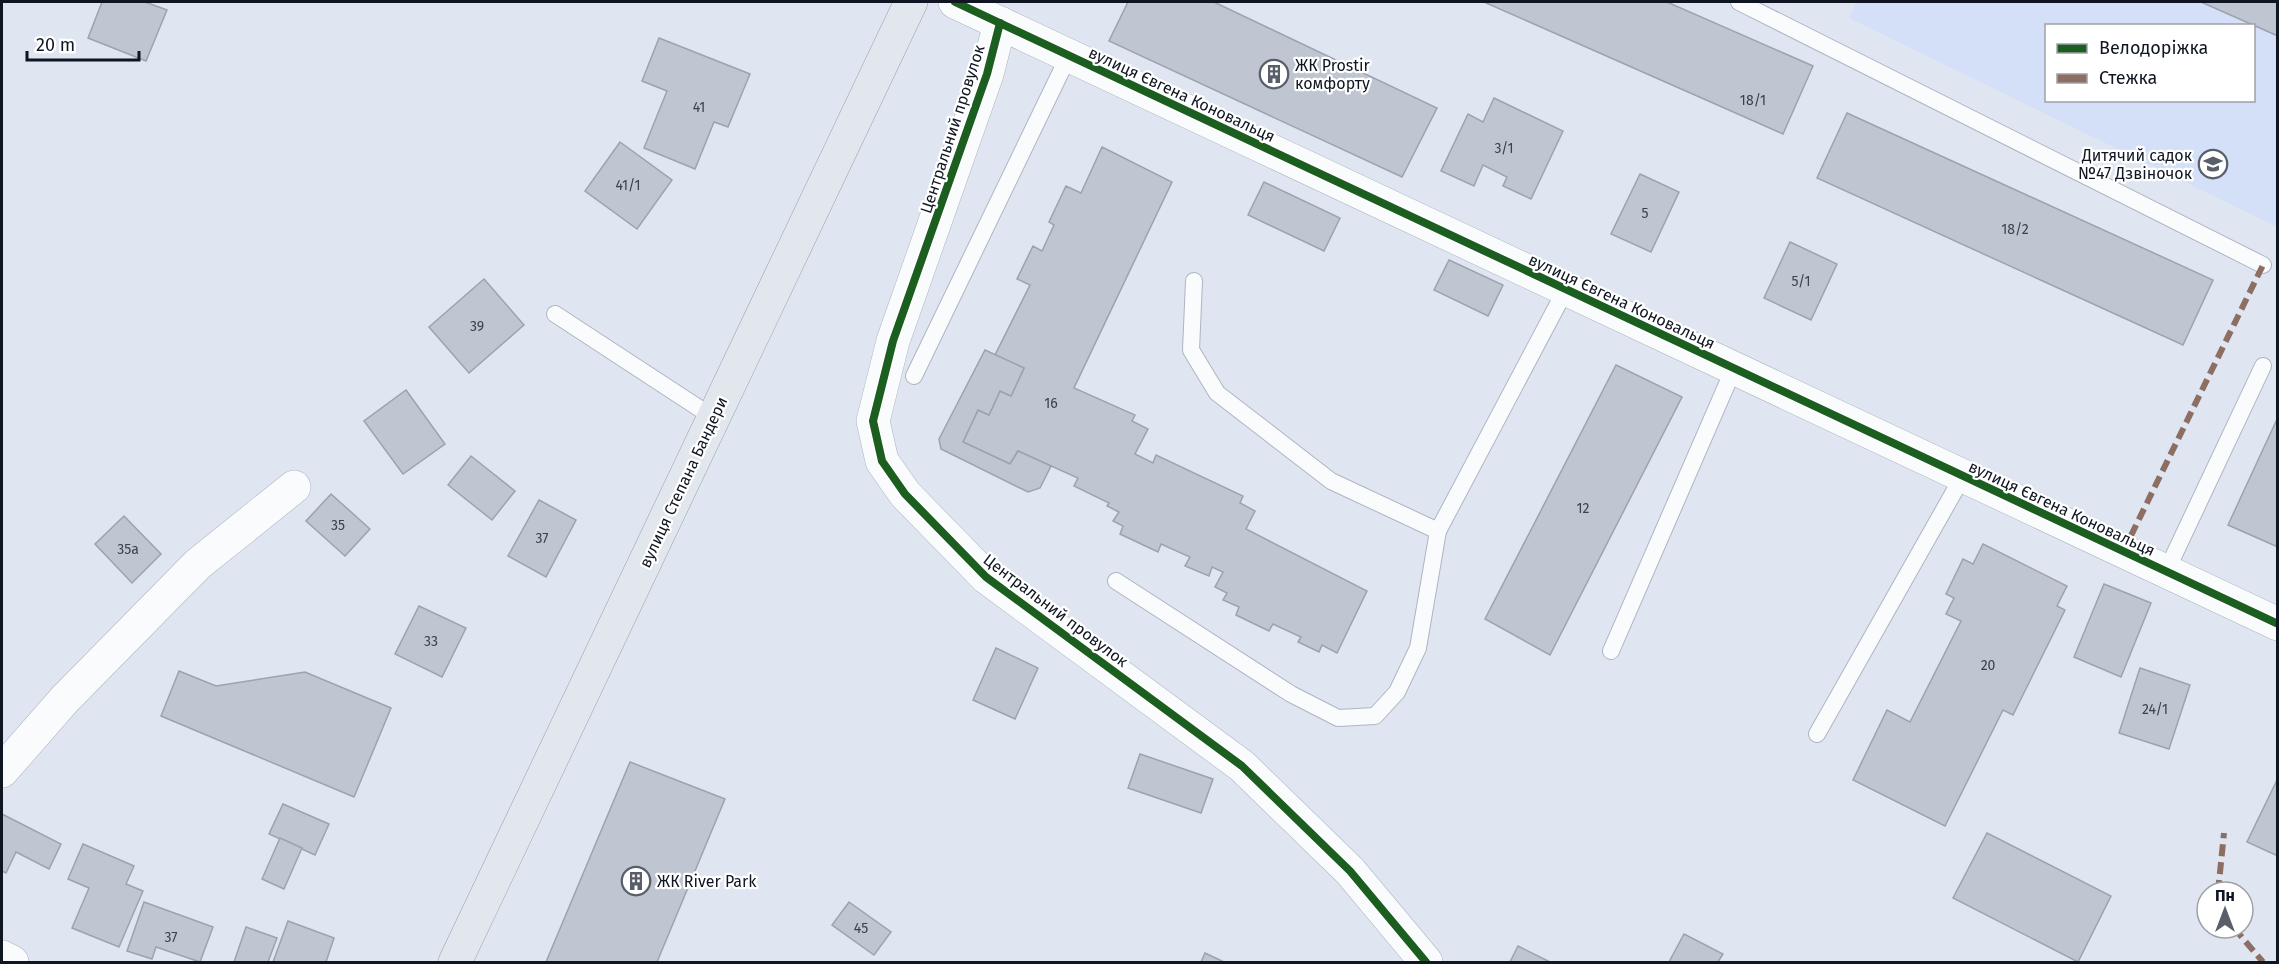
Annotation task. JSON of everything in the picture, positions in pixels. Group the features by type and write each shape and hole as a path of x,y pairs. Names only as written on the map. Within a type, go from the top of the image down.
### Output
{"main road":[{"name":"вулиця Степана Бандери","path":"455,963 911,2"}],"street":[{"name":"вулиця Євгена Коновальця","path":"955,2 2277,624"},
{"name":"Центральний провулок","path":"1000,23 987,74 893,342 873,421 882,461 905,494 986,577 1242,766 1350,871 1426,963"},
{"path":"2,771 65,699 198,564 294,488"},
{"path":"2,957 12,963"}],"lane":[{"path":"1739,2 2263,265"},
{"path":"914,376 1069,55"},
{"path":"1194,281 1191,350 1217,393 1331,481 1438,531"},
{"path":"1116,581 1291,694 1329,714 1338,718 1375,716 1397,692 1418,648 1438,531 1566,289"},
{"path":"555,314 714,418"},
{"path":"2166,572 2263,366"},
{"path":"1611,651 1734,368"},
{"path":"1817,734 1963,476"}],"shaded area":[{"name":"Дитячий садок №47 Дзвіночок","path":"1856,2 2277,2 2277,227 1849,18"}],"building":[{"path":"102,2 145,2 167,10 146,61 88,38"},
{"name":"ЖК Prostir комфорту","path":"1128,2 1214,2 1437,108 1402,177 1109,41"},
{"path":"1484,2 1667,2 1813,66 1783,134"},
{"path":"2201,2 2278,2 2278,36"},
{"path":"659,38 750,74 728,127 714,122 695,169 644,148 667,91 642,81"},
{"path":"1494,98 1563,131 1531,199 1503,186 1507,177 1483,165 1474,186 1441,171 1468,114 1483,122"},
{"path":"1847,113 2213,280 2183,345 1817,178"},
{"path":"620,142 672,180 637,229 585,191"},
{"path":"1102,147 1172,182 1074,388 1135,415 1132,421 1148,429 1135,454 1153,463 1156,455 1243,496 1240,503 1255,511 1246,529 1367,591 1337,653 1322,645 1319,652 1298,642 1301,637 1273,624 1269,631 1236,615 1239,607 1223,600 1227,593 1215,587 1223,572 1212,567 1209,576 1185,566 1190,557 1161,544 1158,552 1120,534 1123,526 1113,521 1119,512 1107,506 1109,503 1074,486 1078,478 1018,451 1010,464 963,442 978,410 989,415 1000,391 1011,396 1024,368 995,355 1030,285 1017,279 1033,246 1042,251 1054,225 1049,222 1066,186 1081,193"},
{"path":"1640,174 1679,192 1651,252 1611,234"},
{"path":"1264,182 1340,218 1324,251 1248,215"},
{"path":"1790,242 1837,264 1811,320 1764,298"},
{"path":"1449,260 1503,285 1488,316 1434,290"},
{"path":"484,279 524,325 469,373 429,327"},
{"path":"985,350 1024,368 1011,396 1000,391 989,415 978,410 963,442 1010,464 1018,451 1051,466 1040,488 1028,492 941,449 939,439"},
{"path":"1616,365 1682,397 1550,655 1485,619"},
{"path":"406,390 445,444 403,474 364,421"},
{"path":"2278,417 2278,547 2228,525"},
{"path":"471,456 515,491 492,520 448,485"},
{"path":"331,494 370,529 345,556 306,521"},
{"path":"539,500 576,520 546,577 508,556"},
{"path":"124,516 161,554 132,583 95,544"},
{"path":"1983,544 2067,586 2057,606 2065,610 2013,715 2003,710 1945,826 1853,780 1887,710 1910,722 1961,621 1946,614 1954,598 1946,594 1963,559 1973,564"},
{"path":"2104,584 2151,603 2121,677 2074,657"},
{"path":"419,606 466,628 442,677 395,654"},
{"path":"996,648 1038,668 1015,719 973,700"},
{"path":"2140,668 2190,685 2169,749 2119,733"},
{"path":"179,671 216,686 305,672 391,708 354,797 161,716"},
{"path":"1140,754 1213,779 1201,813 1128,788"},
{"name":"ЖК River Park","path":"630,762 725,799 657,962 546,962"},
{"path":"2278,778 2278,856 2247,842"},
{"path":"283,804 329,824 315,855 269,834"},
{"path":"2,814 61,844 49,869 16,852 6,873 2,871"},
{"path":"1987,833 2111,896 2078,962 1953,898"},
{"path":"280,838 302,848 284,889 262,879"},
{"path":"83,844 134,866 126,884 143,891 119,947 72,928 89,888 68,879"},
{"path":"144,902 213,927 200,962 156,947 152,959 127,951"},
{"path":"849,902 891,932 874,955 832,925"},
{"path":"288,921 334,938 326,962 273,962"},
{"path":"246,927 277,938 268,962 234,962"},
{"path":"1684,934 1723,954 1718,962 1669,962"},
{"path":"1518,946 1548,961 1510,962"},
{"path":"1205,953 1224,962 1201,962"}],"marked path":[{"path":"2123,552 2263,265"},
{"path":"2219,880 2224,833"},
{"path":"2244,940 2263,962"}],"cycle path":[{"path":"955,2 2278,624"},
{"path":"1000,23 987,74 893,341 873,421 882,461 905,494 986,577 1242,766 1350,871 1426,962"}],"place":[{"name":"ЖК Prostir комфорту","path":"1274,74"},
{"name":"Дитячий садок №47 Дзвіночок","path":"2213,164"},
{"name":"ЖК River Park","path":"636,881"}]}
